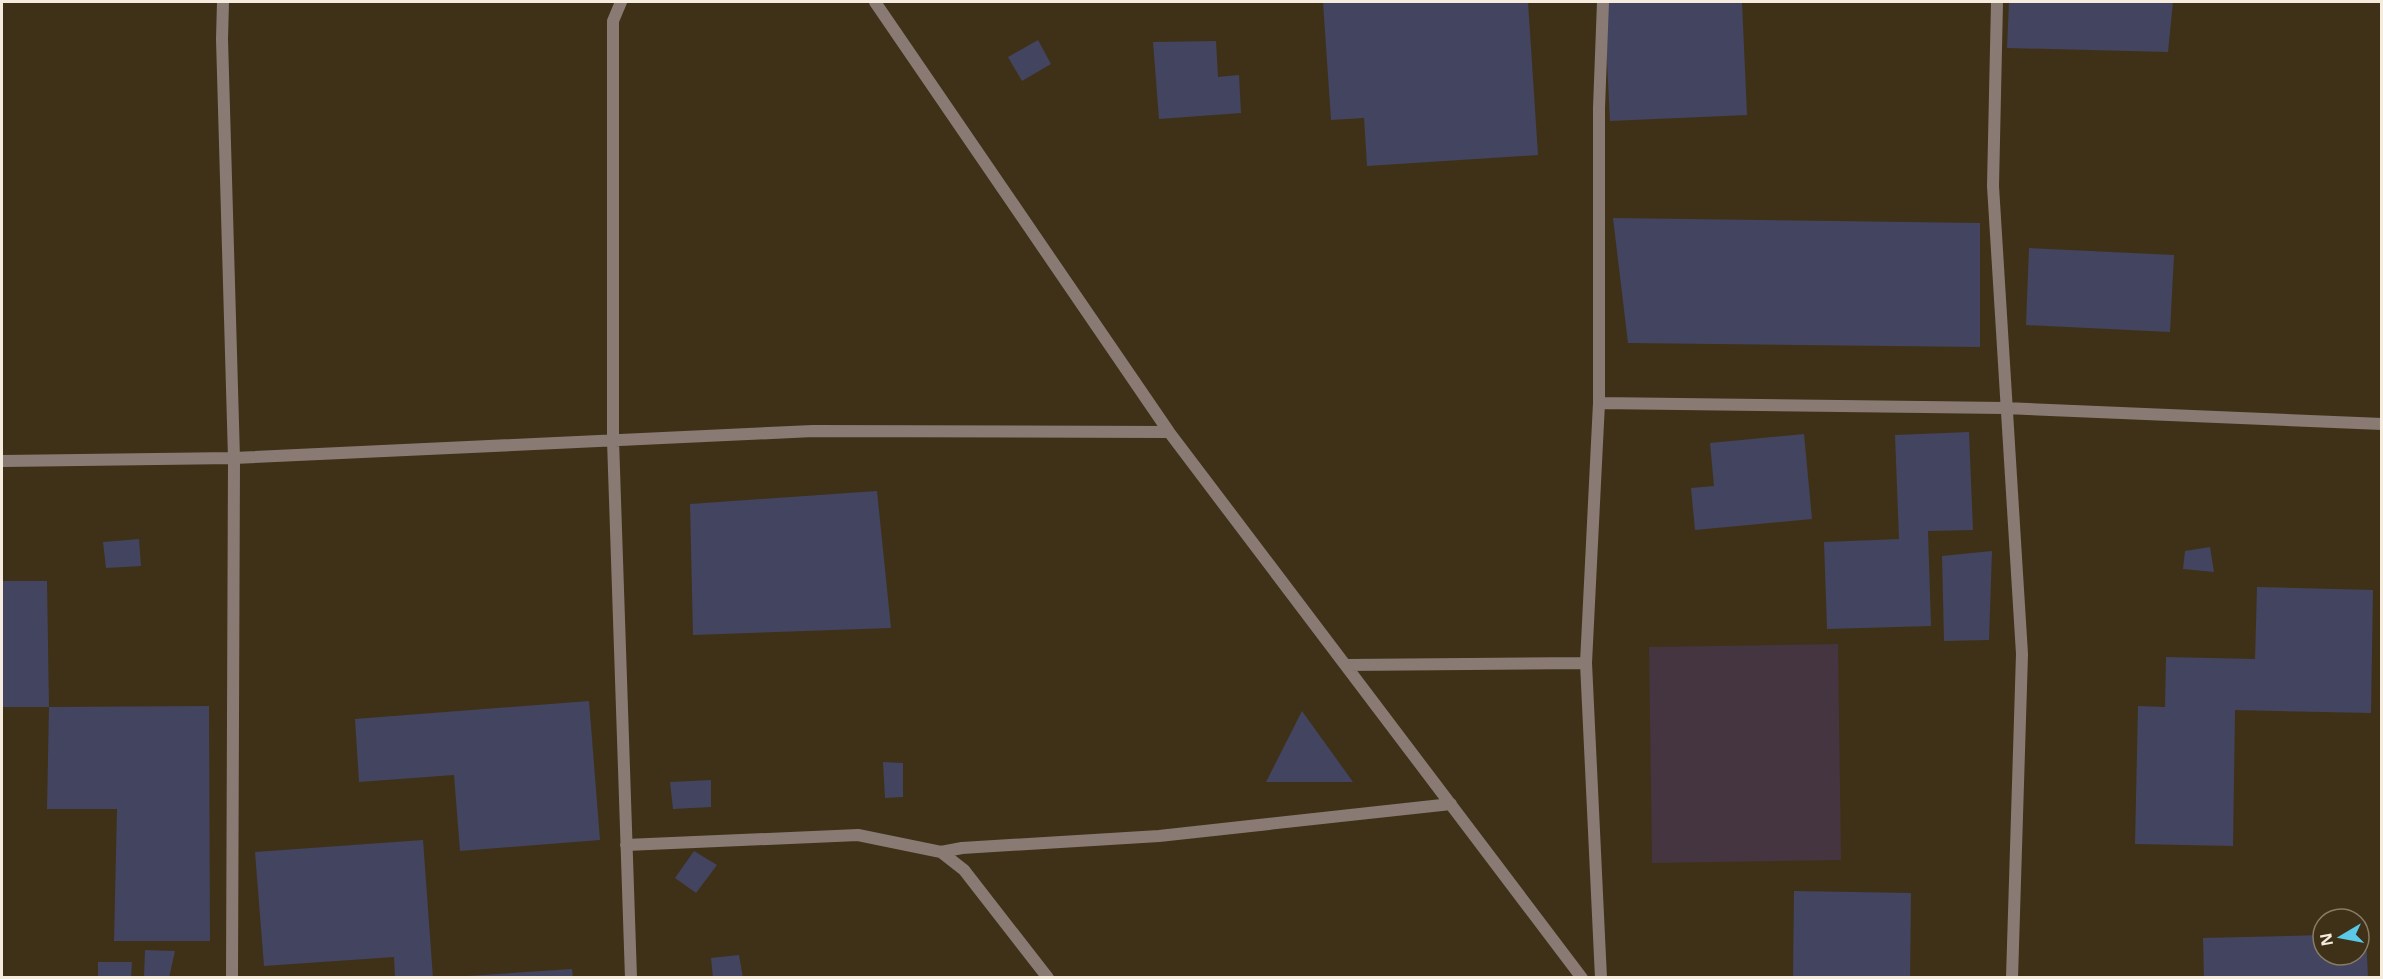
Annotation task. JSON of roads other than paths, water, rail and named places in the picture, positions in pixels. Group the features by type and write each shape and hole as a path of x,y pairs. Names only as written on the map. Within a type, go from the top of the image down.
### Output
{"street":[{"path":"223,2 222,39 234,458 232,978"},
{"path":"621,2 613,21 614,440 630,978"},
{"path":"875,2 1169,432 1582,978"},
{"path":"1601,978 1586,663 1599,403 1599,108 1603,2"},
{"path":"1997,2 1993,186 2022,654 2012,978"},
{"path":"1599,403 2005,408 2382,424"},
{"path":"2,461 234,458 813,431 1169,432"},
{"path":"1346,664 1586,663"},
{"path":"626,845 858,835 941,852 962,848 1159,836 1450,804"},
{"path":"941,852 964,870 1048,978"}]}
